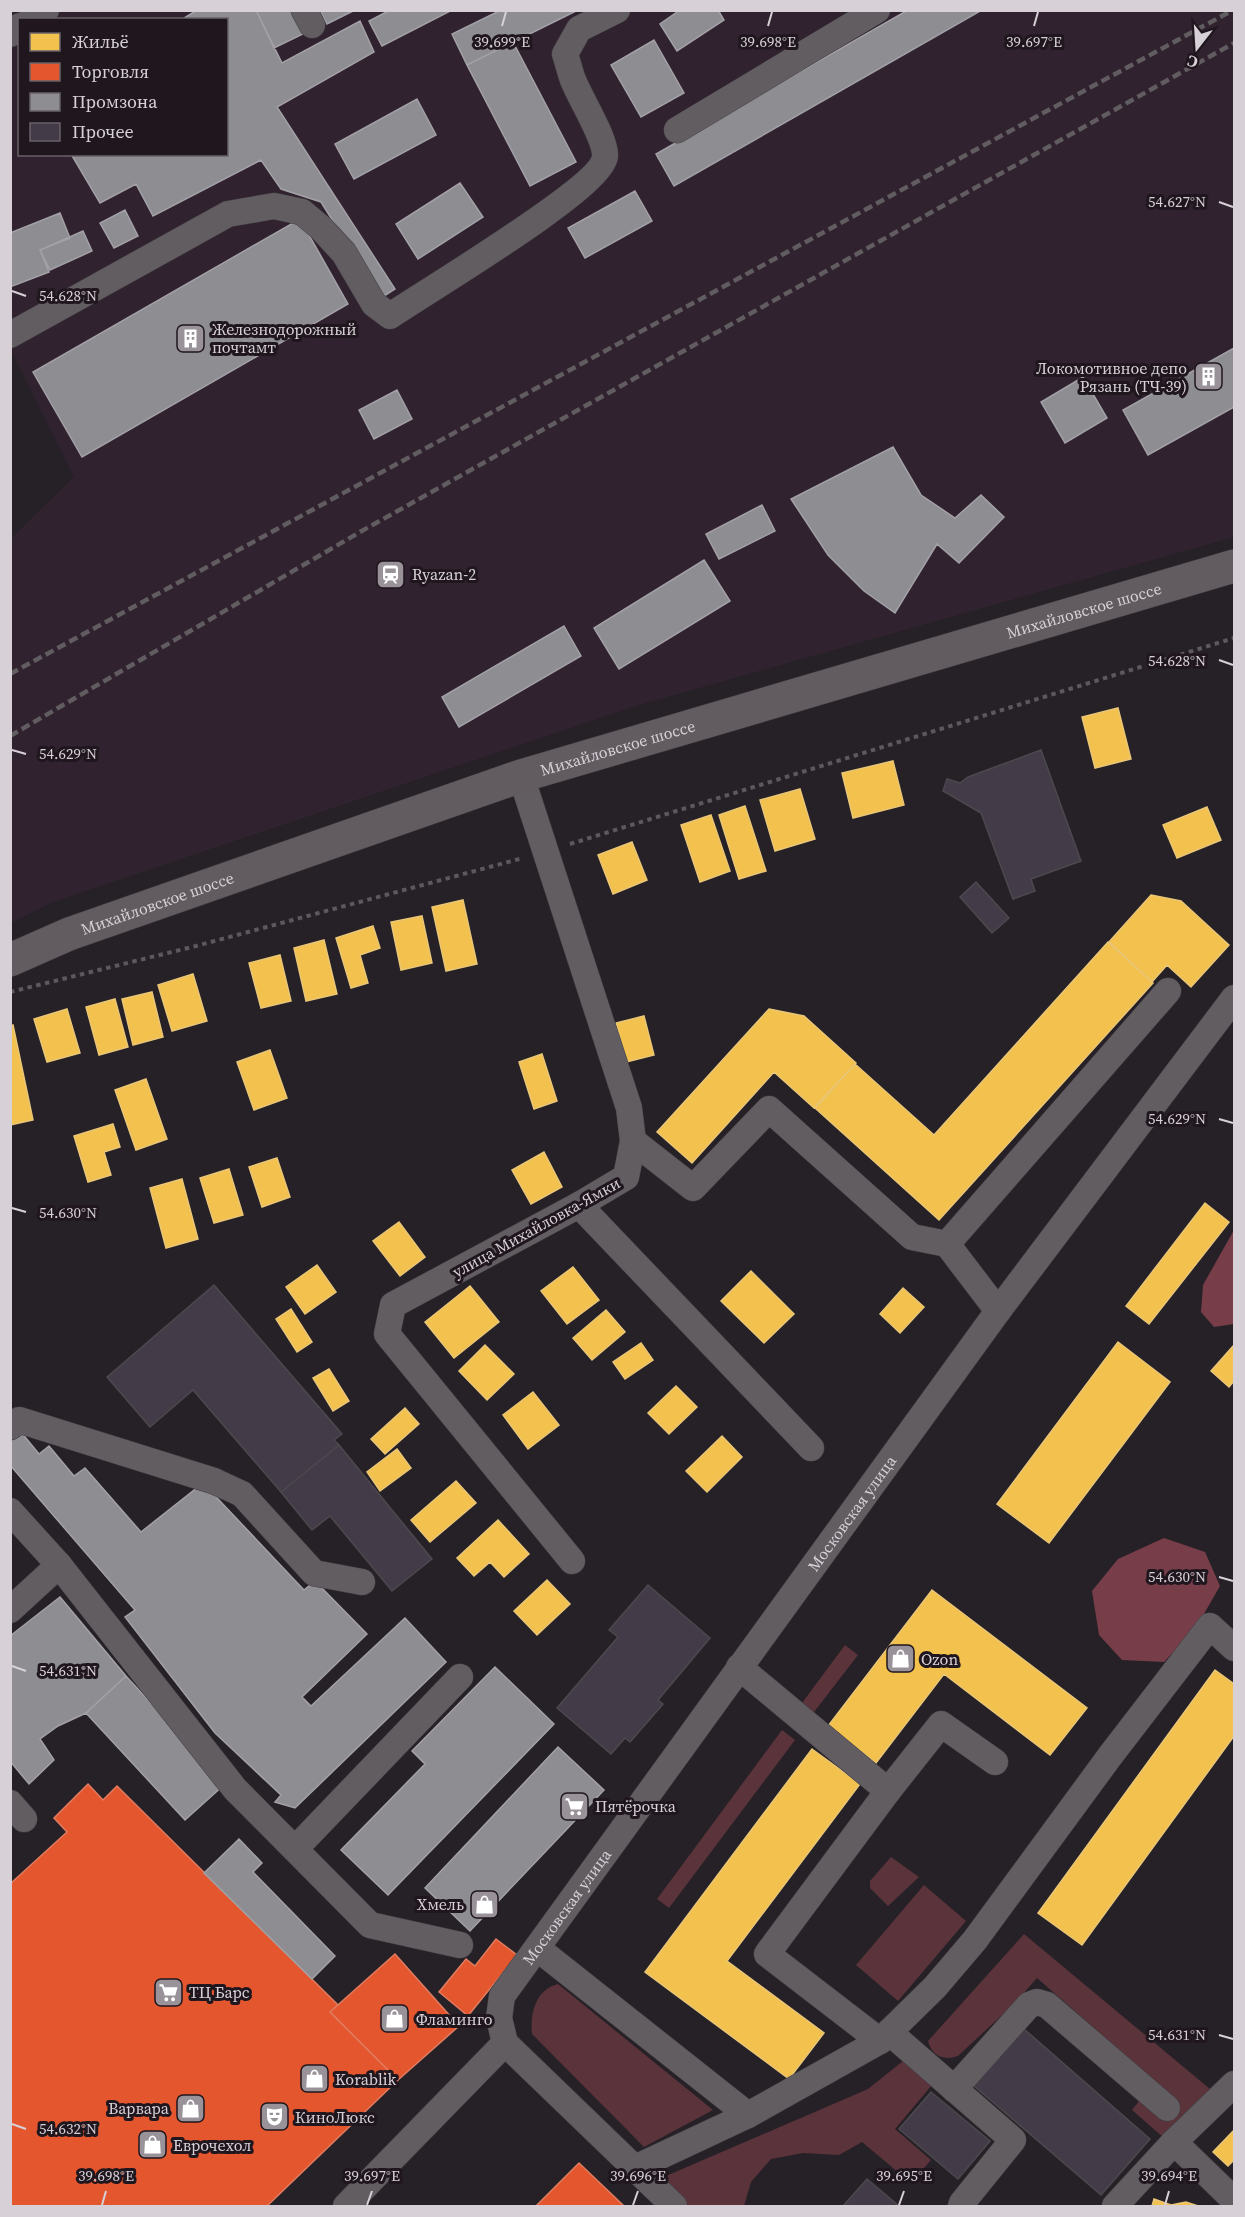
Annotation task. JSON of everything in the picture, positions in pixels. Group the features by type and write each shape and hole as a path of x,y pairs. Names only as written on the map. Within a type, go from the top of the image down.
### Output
{"main road":[{"name":"Михайловское шоссе","path":"10,960 69,934 521,776 1234,566"}],"street":[{"path":"33,18 46,10"},
{"path":"10,335 228,214 274,206 302,213 321,228 344,253 374,304 390,316 522,230 579,189 599,170 604,156 600,139 573,80 565,54 579,29 617,10"},
{"path":"677,130 877,10"},
{"name":"улица Михайловка-Ямки","path":"521,776 629,1108 633,1141 626,1178 393,1305 387,1334 572,1561"},
{"path":"947,1244 1168,991"},
{"name":"Московская улица","path":"505,2043 499,2018 502,1996 998,1311 1234,998"},
{"path":"633,1141 693,1188 769,1109 912,1237 947,1244 998,1311"},
{"path":"579,1205 811,1448"},
{"path":"10,1427 20,1420 214,1481 242,1494 314,1573 362,1582"},
{"path":"10,1511 59,1565 235,1789 370,1924 460,1945"},
{"path":"10,1610 59,1565"},
{"path":"635,2168 748,2115 885,2037 935,1988 975,1940 1110,1756 1210,1626 1234,1648"},
{"path":"739,1667 888,1791"},
{"path":"294,1849 460,1677"},
{"path":"961,2206 1013,2140 954,2089 767,1953 941,1724 995,1762"},
{"path":"537,1948 748,2115"},
{"path":"954,2089 1029,2005 1037,2002 1047,2005 1167,2108"},
{"path":"346,2206 505,2043 674,2206"},
{"path":"1115,2206 1174,2142 1234,2084"},
{"path":"1174,2142 1234,2200"}],"path":[{"path":"10,992 196,946 546,852 1234,638"}],"shaded area":[{"path":"11,11 1234,11 1234,537 639,705 53,902 11,923 11,538 74,477 11,350"},
{"path":"1234,1230 1234,1324 1214,1327 1201,1312 1203,1285"},
{"path":"1164,1538 1205,1552 1220,1586 1197,1626 1164,1662 1122,1660 1099,1635 1092,1591 1118,1559"},
{"path":"845,1645 858,1655 811,1716 799,1707"},
{"path":"782,1730 795,1740 669,1908 657,1899"},
{"path":"891,1857 919,1877 888,1906 870,1888 870,1881"},
{"path":"924,1885 966,1921 898,2001 856,1965"},
{"path":"1024,1934 1210,2089 1164,2138 1132,2110 1140,2100 1163,2120 1179,2102 1037,1978 1016,2002 958,2056 943,2057 932,2050 928,2041"},
{"path":"558,1984 713,2110 644,2147 532,2034 533,2011 539,1997 550,1987"},
{"path":"903,2061 932,2085 895,2129 931,2160 911,2183 862,2142 839,2155 803,2153 771,2159 751,2182 744,2206 688,2206 659,2179 868,2089"}],"building: Жильё":[{"path":"1118,708 1131,759 1095,768 1082,717"},
{"path":"893,761 904,805 853,818 842,773"},
{"path":"800,789 815,839 775,851 760,800"},
{"path":"745,806 766,871 739,879 719,815"},
{"path":"1207,807 1221,840 1177,858 1163,825"},
{"path":"711,815 730,871 700,882 681,825"},
{"path":"632,842 647,880 613,894 598,855"},
{"path":"1151,895 1181,901 1229,945 1191,987 1167,965 1152,982 1109,942"},
{"path":"463,900 477,964 446,971 432,907"},
{"path":"422,916 432,963 401,970 391,922"},
{"path":"373,926 380,948 360,955 368,983 351,988 336,938"},
{"path":"324,940 337,994 306,1001 294,948"},
{"path":"1108,942 1153,983 939,1220 815,1108 855,1064 934,1135"},
{"path":"280,955 291,1001 261,1008 249,963"},
{"path":"193,974 207,1021 172,1031 158,985"},
{"path":"152,992 163,1037 133,1045 122,999"},
{"path":"115,999 128,1047 99,1055 86,1007"},
{"path":"67,1009 80,1053 47,1062 34,1019"},
{"path":"769,1009 804,1016 856,1063 814,1108 774,1072 692,1163 657,1132"},
{"path":"644,1016 654,1055 626,1062 616,1023"},
{"path":"13,1025 33,1120 10,1125 10,1026"},
{"path":"270,1050 287,1098 254,1110 237,1062"},
{"path":"542,1054 557,1101 534,1109 519,1062"},
{"path":"146,1079 167,1139 136,1150 115,1090"},
{"path":"113,1124 120,1147 104,1152 111,1175 88,1182 74,1136"},
{"path":"544,1152 562,1187 531,1204 512,1170"},
{"path":"277,1158 290,1197 262,1207 249,1167"},
{"path":"229,1169 243,1215 214,1223 200,1178"},
{"path":"182,1179 198,1239 166,1248 150,1188"},
{"path":"1205,1203 1229,1222 1149,1324 1126,1306"},
{"path":"399,1222 425,1257 400,1276 373,1241"},
{"path":"317,1265 336,1292 305,1314 286,1287"},
{"path":"573,1267 599,1300 567,1324 541,1291"},
{"path":"751,1271 794,1314 764,1343 721,1301"},
{"path":"470,1286 499,1322 454,1358 425,1322"},
{"path":"903,1288 924,1307 900,1333 880,1314"},
{"path":"291,1309 312,1342 297,1352 276,1319"},
{"path":"606,1310 625,1332 592,1360 573,1338"},
{"path":"1118,1342 1170,1382 1049,1543 997,1504"},
{"path":"641,1343 653,1360 625,1379 613,1362"},
{"path":"485,1345 514,1374 487,1400 459,1371"},
{"path":"1234,1345 1234,1381 1229,1387 1211,1371"},
{"path":"329,1369 349,1401 333,1411 313,1378"},
{"path":"676,1386 697,1407 669,1434 648,1413"},
{"path":"533,1392 559,1425 528,1449 503,1415"},
{"path":"405,1408 419,1424 385,1454 371,1439"},
{"path":"722,1436 742,1457 707,1492 686,1471"},
{"path":"397,1449 411,1468 380,1491 367,1472"},
{"path":"456,1481 476,1503 430,1542 411,1520"},
{"path":"498,1520 529,1554 504,1577 490,1562 474,1576 457,1558"},
{"path":"547,1580 570,1604 537,1635 514,1611"},
{"path":"932,1590 1087,1708 1050,1755 944,1674 876,1763 828,1726"},
{"path":"1215,1670 1234,1684 1234,1736 1082,1945 1038,1913"},
{"path":"812,1749 860,1784 727,1961 824,2033 789,2079 645,1972"},
{"path":"1234,2130 1234,2160 1228,2166 1213,2152"},
{"path":"1154,2199 1171,2205 1186,2202 1198,2206 1152,2206"}],"building: Торговля":[{"name":"ТЦ Барс","path":"88,1784 103,1800 117,1786 338,2005 330,2012 398,2080 267,2206 10,2206 10,1884 67,1832 54,1818"},
{"path":"496,1939 517,1955 468,2016 439,1992 466,1959 475,1966"},
{"name":"Фламинго","path":"395,1954 459,2026 398,2080 330,2012"},
{"path":"579,2163 624,2206 536,2206"}],"building: Промзона":[{"path":"197,10 256,10 282,63 360,21 374,52 277,107 395,289 381,298 321,202 281,189 261,160 153,216 136,184 100,203 72,156 228,156 228,18 184,18"},
{"path":"256,10 291,10 303,34 274,48"},
{"path":"320,10 355,10 327,24"},
{"path":"390,10 452,10 382,46 369,21"},
{"path":"501,10 578,10 467,65 452,34"},
{"path":"680,10 718,10 724,20 677,51 660,24"},
{"path":"908,10 982,10 674,186 656,154"},
{"path":"654,40 684,93 641,117 611,65"},
{"path":"513,42 576,162 530,186 467,65"},
{"path":"417,99 436,135 354,179 335,144"},
{"path":"460,183 483,217 418,259 396,224"},
{"path":"635,191 652,221 585,258 568,228"},
{"path":"125,210 138,236 114,248 100,223"},
{"path":"60,213 70,238 40,250 49,272 10,287 10,233"},
{"name":"Железнодорожный почтамт","path":"300,219 348,304 82,457 33,372"},
{"path":"83,231 92,251 50,270 40,250"},
{"name":"Локомотивное депо Рязань (ТЧ-39)","path":"1234,348 1234,407 1148,455 1123,410"},
{"path":"1083,377 1107,418 1065,443 1041,402"},
{"path":"397,390 412,419 374,439 359,410"},
{"path":"893,447 921,495 955,518 981,495 1004,517 959,563 937,544 895,613 864,591 828,555 791,499"},
{"path":"762,505 775,531 719,559 706,534"},
{"path":"704,560 730,601 619,669 594,628"},
{"path":"564,626 581,656 459,727 442,697"},
{"path":"21,1432 39,1454 49,1446 74,1476 85,1468 141,1532 203,1483 304,1590 315,1581 367,1634 302,1697 311,1706 405,1618 446,1662 295,1808 275,1802 281,1795 215,1733 125,1617 135,1610 10,1465 10,1440"},
{"path":"60,1597 126,1676 86,1713 58,1726 40,1739 54,1760 29,1784 10,1761 10,1636"},
{"path":"495,1667 554,1724 388,1895 341,1850 425,1764 412,1751"},
{"path":"126,1676 225,1784 185,1820 86,1713"},
{"path":"558,1747 604,1790 470,1931 425,1888"},
{"path":"239,1839 262,1863 253,1872 335,1956 312,1979 204,1873"}],"building: Прочее":[{"path":"1041,750 1081,861 1031,879 1035,891 1013,899 981,813 943,791 947,779 960,783 968,777"},
{"path":"976,882 1009,918 992,933 960,897"},
{"path":"214,1285 342,1434 334,1440 339,1445 281,1492 193,1390 150,1427 107,1377"},
{"path":"339,1445 432,1559 392,1591 330,1516 312,1530 281,1492"},
{"path":"648,1585 710,1638 658,1700 663,1704 630,1742 625,1738 611,1754 557,1708 618,1637 609,1630"},
{"path":"1024,2029 1150,2139 1101,2195 974,2086"},
{"path":"931,2092 990,2141 958,2179 899,2129"},
{"path":"867,2179 899,2206 843,2206"}],"railway":[{"path":"10,674 1233,10"},
{"path":"10,736 360,532 1234,43"}],"place":[{"name":"Железнодорожный почтамт","path":"191,338"},
{"name":"Локомотивное депо Рязань (ТЧ-39)","path":"1208,377"},
{"name":"Ryazan-2","path":"391,574"},
{"name":"Ozon","path":"900,1659"},
{"name":"Пятёрочка","path":"574,1806"},
{"name":"Хмель","path":"485,1904"},
{"name":"ТЦ Барс","path":"168,1992"},
{"name":"Фламинго","path":"395,2019"},
{"name":"Korablik","path":"314,2079"},
{"name":"Варвара","path":"190,2108"},
{"name":"КиноЛюкс","path":"274,2117"},
{"name":"Еврочехол","path":"152,2145"}]}
